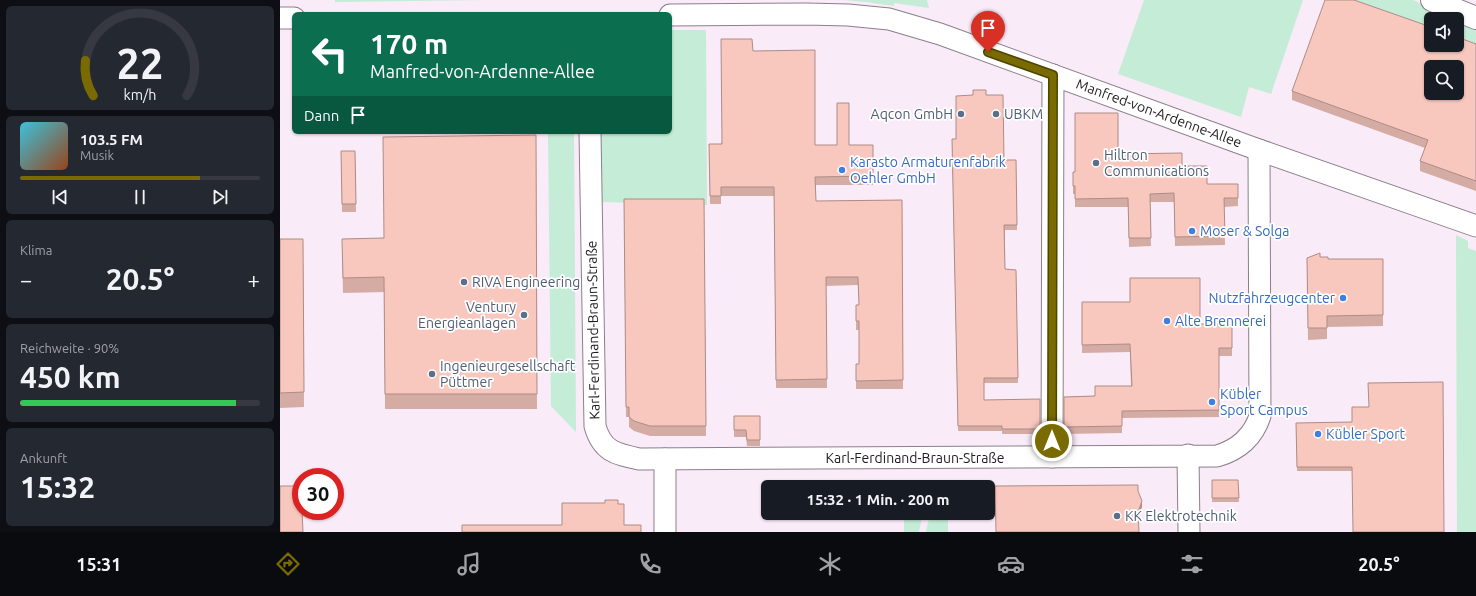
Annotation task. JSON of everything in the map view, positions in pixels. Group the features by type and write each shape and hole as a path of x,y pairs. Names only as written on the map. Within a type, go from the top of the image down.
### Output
{"main road":[{"path":"1432,0 1476,18"}],"street":[{"name":"Manfred-von-Ardenne-Allee","path":"672,16 806,14 848,15 889,19 940,34 1260,150 1476,226"},
{"path":"280,18 292,18"},
{"path":"1052,457 1053,75"},
{"name":"Karl-Ferdinand-Braun-Straße","path":"590,134 595,426 604,445 617,454 639,459 1217,456 1228,452 1239,446 1250,436 1257,425 1260,416 1260,150"},
{"path":"1188,455 1188,532"},
{"path":"664,459 665,532"}],"green space":[{"path":"335,0 485,0 335,2"},
{"path":"844,0 927,0 929,8 894,3 894,6"},
{"path":"1144,0 1303,0 1271,94 1249,87 1241,117 1118,74"},
{"path":"1328,0 1413,0 1440,12 1424,12 1424,34"},
{"path":"1464,23 1476,28 1476,53 1464,48"},
{"path":"672,30 706,30 707,205 601,202 600,134 672,134"},
{"path":"548,134 574,134 576,432 551,406"},
{"path":"1456,235 1468,241 1468,248 1476,251 1476,532 1457,532"},
{"path":"904,520 922,520 919,532 904,532"},
{"path":"929,520 948,520 948,532 926,532"}],"building":[{"path":"1325,0 1354,0 1424,25 1424,52 1464,52 1464,40 1476,44 1476,181 1420,161 1428,140 1292,91"},
{"path":"721,39 752,39 753,51 815,50 815,145 837,145 837,103 849,103 849,145 873,145 873,176 815,177 816,201 902,200 903,380 856,381 856,364 859,364 859,321 856,321 856,305 859,305 858,277 826,277 827,379 776,380 774,187 721,187 721,196 710,196 709,144 722,144"},
{"path":"973,90 986,90 986,95 1003,95 1004,160 1016,160 1017,225 1004,225 1005,269 1016,270 1018,378 984,378 984,400 1040,399 1040,429 1002,429 1002,426 958,426 952,139 956,139 956,96 973,95"},
{"path":"1075,113 1118,113 1118,154 1182,153 1182,166 1207,166 1207,184 1238,184 1238,198 1224,198 1225,236 1175,237 1174,193 1150,194 1151,238 1129,238 1128,198 1075,199 1073,172 1075,172"},
{"path":"536,135 537,394 385,394 384,277 343,278 342,239 384,238 383,137"},
{"path":"341,151 355,151 356,204 342,204"},
{"path":"624,199 704,199 706,426 650,426 634,421 629,417 629,407 626,407"},
{"path":"280,239 303,239 304,392 280,393"},
{"path":"1320,253 1320,257 1328,257 1328,259 1383,259 1383,315 1327,316 1327,328 1308,328 1307,258"},
{"path":"1130,278 1200,278 1200,324 1232,324 1232,348 1219,348 1219,410 1122,411 1122,426 1064,427 1064,397 1095,396 1095,386 1132,386 1130,344 1082,345 1082,302 1130,302"},
{"path":"1443,382 1444,532 1353,532 1352,467 1297,467 1296,423 1352,422 1352,407 1369,407 1368,383"},
{"path":"734,416 760,416 760,440 747,440 746,430 734,430"},
{"path":"1212,480 1238,480 1239,498 1212,498"},
{"path":"1138,485 1138,491 1142,501 1138,512 1139,532 996,532 995,486"},
{"path":"280,486 292,486 292,520 302,520 303,532 280,532"},
{"path":"605,500 618,500 618,504 624,504 624,525 641,525 641,532 462,532 462,525 562,525 562,503 605,503"}],"place":[{"name":"Aqcon GmbH","path":"961,114"},
{"name":"UBKM","path":"996,114"},
{"name":"Hiltron Communications","path":"1096,163"},
{"name":"Karasto Armaturenfabrik Oehler GmbH","path":"842,170"},
{"name":"Moser & Solga","path":"1192,231"},
{"name":"RIVA Engineering","path":"464,282"},
{"name":"Nutzfahrzeugcenter","path":"1343,298"},
{"name":"Ventury Energieanlagen","path":"524,315"},
{"name":"Alte Brennerei","path":"1167,321"},
{"name":"Ingenieurgesellschaft Püttmer","path":"432,374"},
{"name":"Kübler Sport Campus","path":"1212,402"},
{"name":"Kübler Sport","path":"1318,434"},
{"name":"KK Elektrotechnik","path":"1117,516"}],"route":[{"path":"988,52 1053,75 1052,441"}]}
